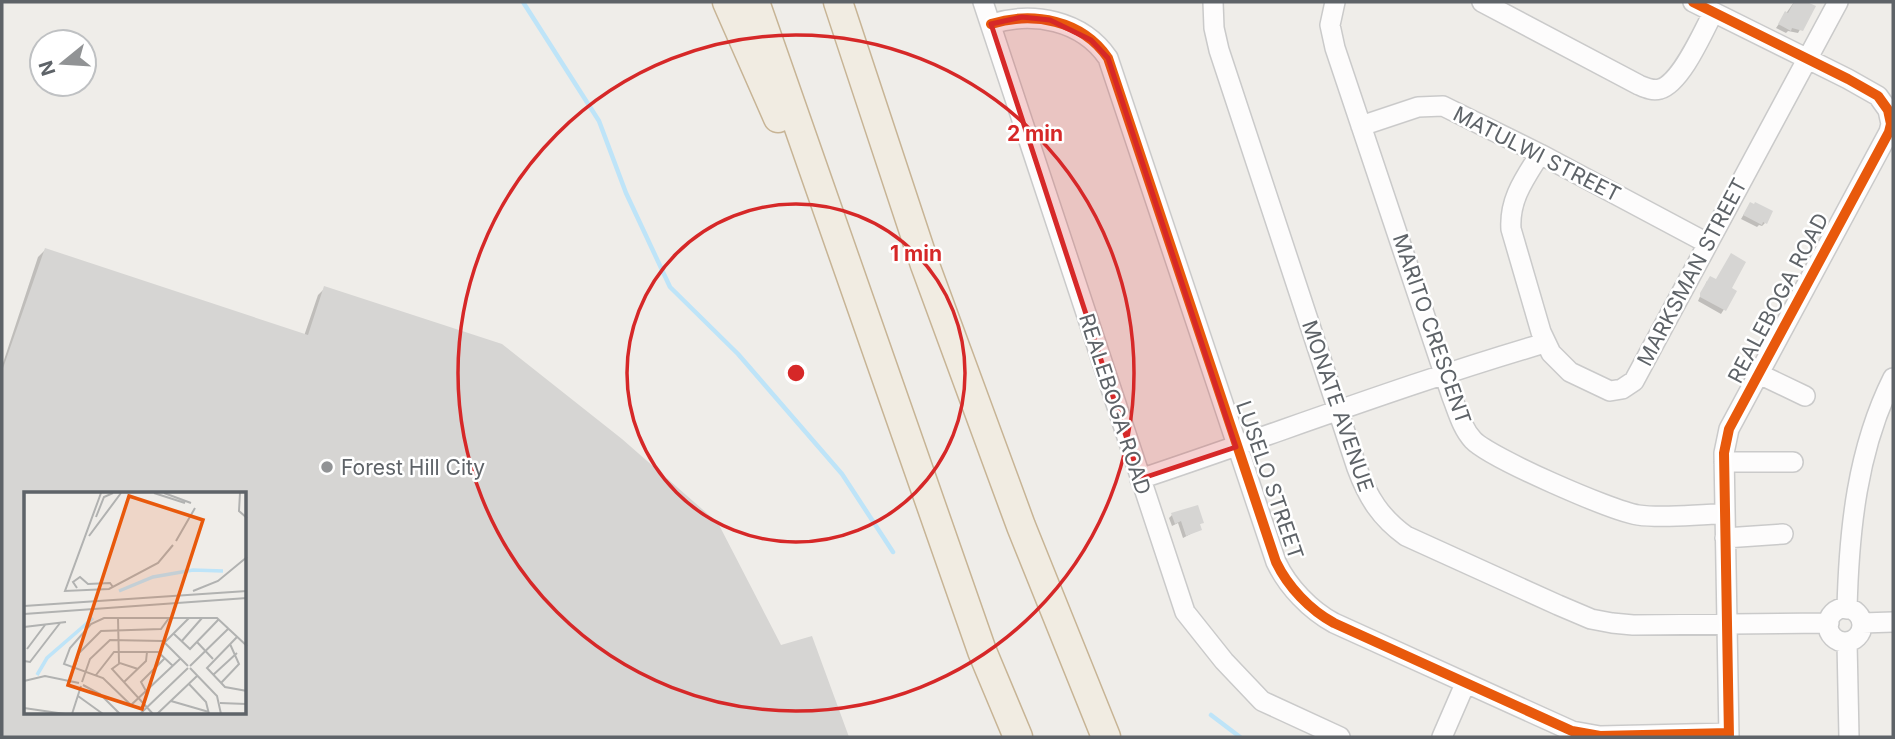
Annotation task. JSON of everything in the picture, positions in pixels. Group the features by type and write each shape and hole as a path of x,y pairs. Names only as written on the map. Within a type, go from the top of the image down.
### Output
{"highway":[{"path":"727,2 856,297"},
{"path":"755,2 982,651 1018,737"},
{"path":"838,2 851,34 930,278 1021,526 1106,737"},
{"path":"846,2 851,34"}],"street":[{"name":"REALEBOGA ROAD","path":"983,2 1182,605 1198,631 1262,701 1340,737"},
{"name":"MONATE AVENUE","path":"1213,2 1214,28 1219,50 1366,493 1381,515 1406,536 1591,618 1633,625 1829,623"},
{"name":"MARITO CRESCENT","path":"1335,2 1330,25 1331,34 1461,422 1471,438 1489,452 1627,513 1724,514"},
{"path":"1482,2 1652,90 1665,87 1680,73 1713,13"},
{"name":"REALEBOGA ROAD","path":"1693,2 1878,96 1888,110 1891,124 1730,429 1724,462 1729,735"},
{"name":"MARKSMAN STREET","path":"1540,154 1515,196 1510,212 1511,229 1545,343 1559,363 1577,376 1610,391 1627,386 1634,381 1838,2"},
{"name":"LUSELO STREET","path":"991,24 1022,17 1049,20 1066,25 1091,40 1108,58 1276,562 1305,601 1322,617 1334,623 1572,731 1586,734 1729,735"},
{"name":"MATULWI STREET","path":"1361,126 1418,107 1443,106 1707,243"},
{"path":"1140,479 1446,372 1545,343"},
{"path":"1759,374 1805,396"},
{"path":"1847,608 1851,531 1857,491 1876,420 1893,379"},
{"path":"1724,462 1793,462"},
{"path":"1725,538 1783,534"},
{"path":"1847,608 1858,614 1862,622 1860,634 1847,642 1833,637 1829,623 1835,612 1847,608"},
{"path":"1862,622 1893,622"},
{"path":"1847,642 1849,737"},
{"path":"1442,737 1465,684"}],"highlighted area":[{"path":"1022,17 1050,20 1091,40 1108,58 1236,447 1140,479 991,24"}],"building":[{"path":"1794,2 1807,2 1816,6 1803,31 1792,28 1791,31 1778,24"},
{"path":"1750,202 1773,211 1767,224 1763,222 1762,225 1743,215"},
{"name":"Forest Hill City","path":"45,248 308,335 324,286 502,344 622,439 718,523 781,645 812,636 849,737 2,737 2,371"},
{"path":"1731,253 1746,262 1732,288 1737,291 1726,311 1700,297 1700,293 1710,276 1716,279"},
{"path":"1198,505 1204,523 1200,524 1202,530 1186,536 1181,521 1175,524 1171,513"}],"waterway":[{"path":"523,2 599,121 626,193 670,287 738,354 842,474 893,552"},
{"path":"1211,715 1240,737"}],"cycle path":[{"path":"1693,2 1878,96 1888,110 1891,124 1729,429 1724,453 1729,737"},
{"path":"991,24 1023,18 1056,22 1085,35 1108,58 1276,562 1293,589 1308,605 1334,623 1572,731 1600,736 1729,733"}],"place":[{"name":"Forest Hill City","path":"327,467"}]}
